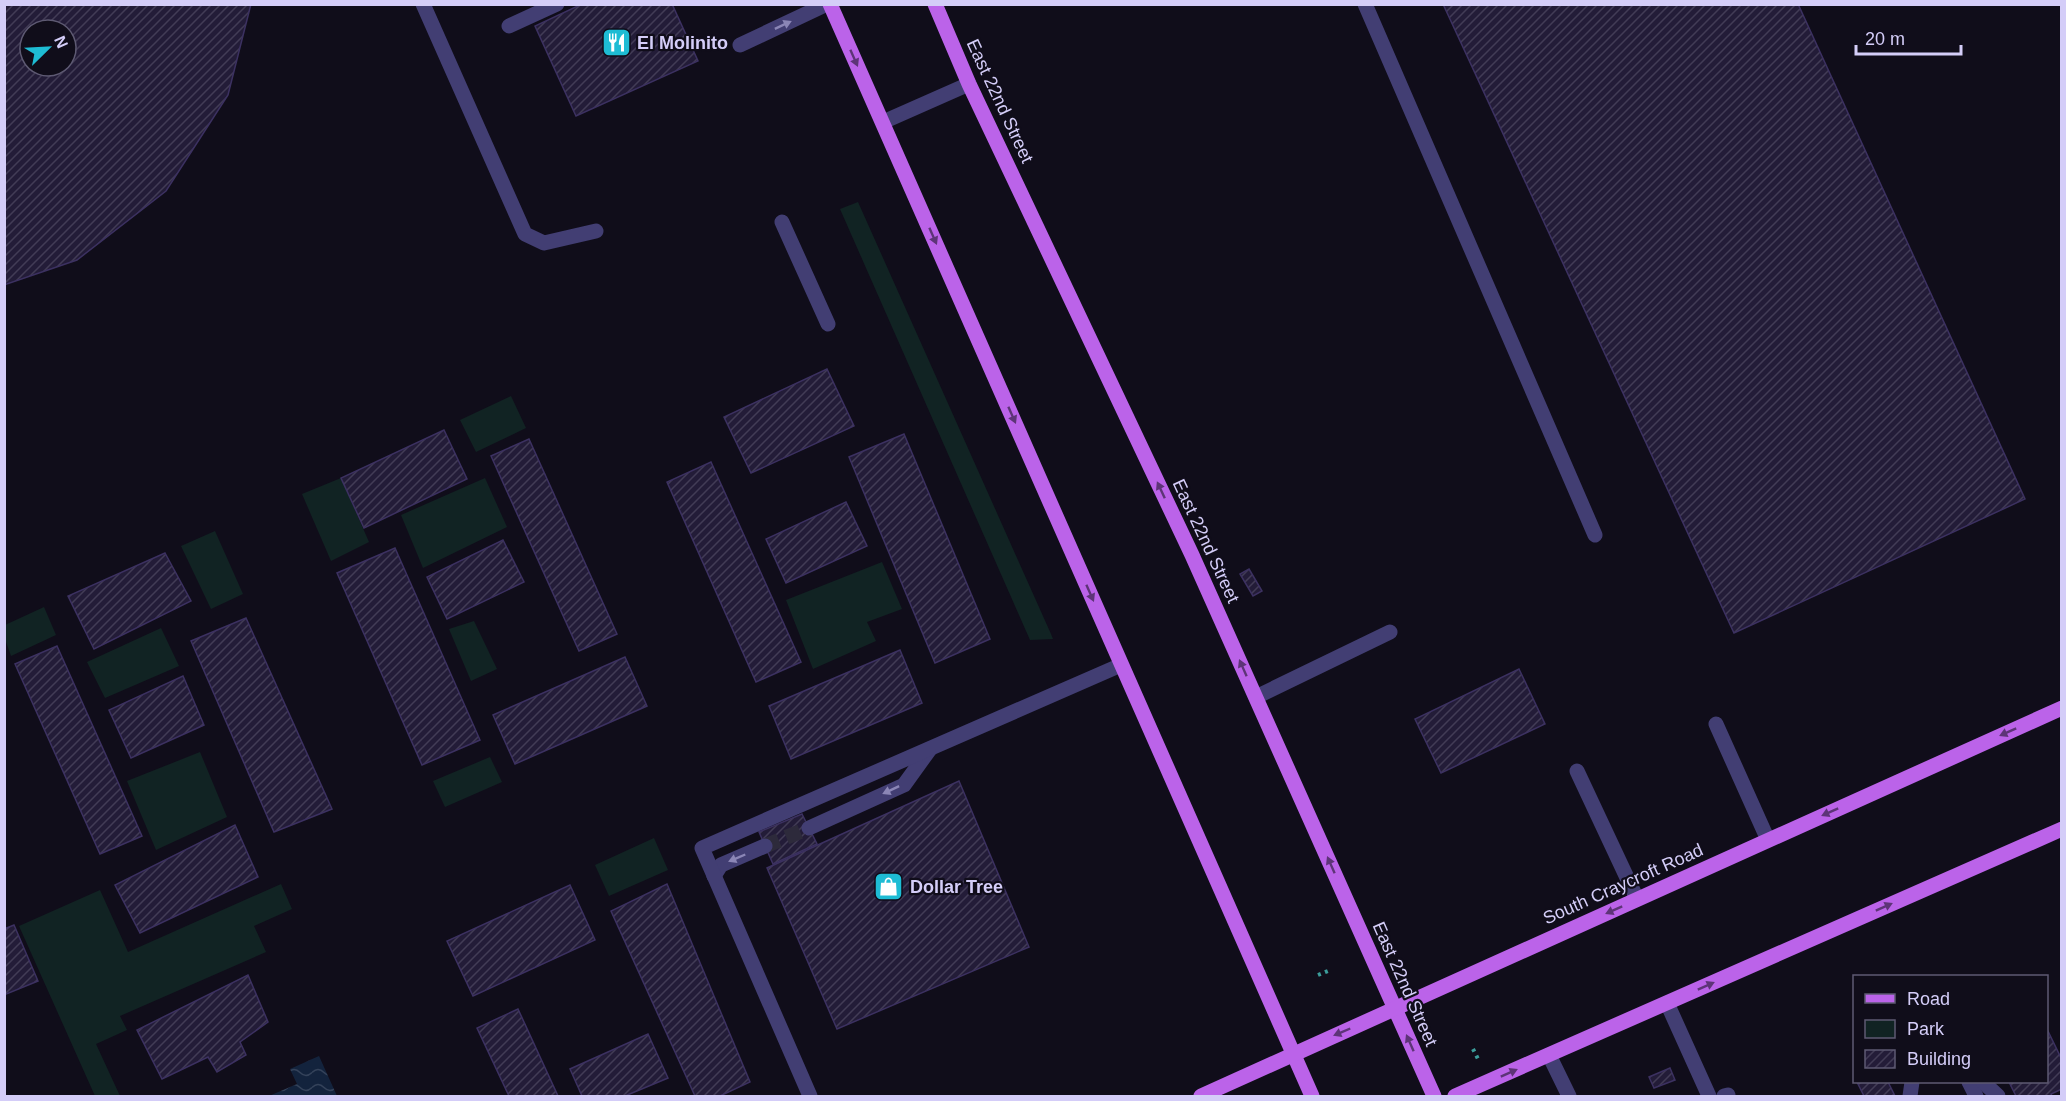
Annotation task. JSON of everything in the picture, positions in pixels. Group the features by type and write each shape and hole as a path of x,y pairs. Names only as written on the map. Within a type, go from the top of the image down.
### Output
{"main road":[{"path":"829,4 1312,1096"},
{"name":"East 22nd Street","path":"935,4 969,84 1187,545 1434,1096"},
{"name":"South Craycroft Road","path":"1201,1096 2061,708"},
{"path":"1455,1096 2061,829"}],"lane":[{"path":"423,4 525,234 544,243 596,231"},
{"path":"509,26 557,4"},
{"path":"740,45 829,4"},
{"path":"1365,4 1595,535"},
{"path":"883,122 969,84"},
{"path":"782,222 828,324"},
{"path":"1256,697 1390,632"},
{"path":"810,1096 702,848 1121,665"},
{"path":"1716,724 1768,840"},
{"path":"809,828 904,785 930,748"},
{"path":"1577,771 1637,899"},
{"path":"714,876 721,865 765,846"},
{"path":"1668,1003 1709,1096"},
{"path":"1549,1055 1569,1096"},
{"path":"1984,1083 1998,1096"}],"path":[{"path":"1318,975 1328,971"},
{"path":"1473,1049 1478,1059"}],"green space":[{"path":"858,202 1053,639 1030,640 840,209"},
{"path":"511,396 526,428 476,452 460,420"},
{"path":"341,478 369,542 331,561 302,494"},
{"path":"485,478 507,527 423,568 401,515"},
{"path":"215,531 243,594 211,609 181,546"},
{"path":"882,562 902,609 867,622 876,641 813,669 786,600"},
{"path":"44,607 56,635 11,656 5,639 5,625"},
{"path":"474,621 497,669 471,681 449,629"},
{"path":"161,628 179,666 105,698 87,662"},
{"path":"200,752 227,817 156,850 127,781"},
{"path":"490,757 502,782 445,807 433,781"},
{"path":"654,838 668,870 609,896 595,865"},
{"path":"281,884 292,909 254,926 266,952 120,1016 127,1030 96,1044 120,1096 95,1096 19,926 100,890 128,952"}],"water":[{"path":"319,1056 337,1096 269,1096 297,1084 290,1069"}],"building":[{"path":"4,4 251,4 228,95 166,191 77,260 4,285"},
{"name":"El Molinito","path":"582,4 672,4 698,61 576,116 535,26"},
{"path":"1443,4 1798,4 2025,499 1734,633"},
{"path":"827,369 854,426 751,473 724,417"},
{"path":"444,430 467,479 364,528 341,478"},
{"path":"904,434 990,639 935,663 849,457"},
{"path":"529,439 617,634 579,651 491,456"},
{"path":"711,462 801,662 756,682 667,482"},
{"path":"846,502 867,546 786,583 766,539"},
{"path":"503,540 524,582 447,619 427,577"},
{"path":"395,548 480,740 422,765 337,573"},
{"path":"165,553 191,601 94,649 68,596"},
{"path":"1249,569 1262,591 1253,596 1240,574"},
{"path":"246,618 332,809 274,832 191,641"},
{"path":"57,646 142,836 100,854 15,664"},
{"path":"900,650 922,703 791,759 769,706"},
{"path":"625,657 647,706 515,764 493,715"},
{"path":"1519,669 1545,724 1441,773 1415,719"},
{"path":"183,676 204,725 131,758 109,710"},
{"name":"Dollar Tree","path":"959,781 1029,947 837,1029 767,868"},
{"path":"802,814 817,844 773,864 759,832"},
{"path":"235,825 258,877 140,933 115,885"},
{"path":"667,884 750,1082 720,1096 695,1096 611,911"},
{"path":"570,885 595,940 473,996 447,941"},
{"path":"14,925 38,981 4,995 4,929"},
{"path":"248,975 268,1022 240,1042 246,1055 217,1072 208,1057 162,1079 137,1030"},
{"path":"518,1009 558,1096 509,1096 477,1028"},
{"path":"2048,1031 2062,1060 2062,1089 2051,1094 2052,1096 2016,1096 2010,1083 2048,1083"},
{"path":"648,1034 668,1078 625,1096 582,1096 570,1069"},
{"path":"1670,1068 1675,1080 1654,1088 1649,1077"},
{"path":"1858,1083 1888,1083 1895,1096 1864,1096"}],"tunnel":[{"path":"765,846 809,828"}],"place":[{"name":"El Molinito","path":"616,43"},
{"name":"Dollar Tree","path":"889,887"}]}
